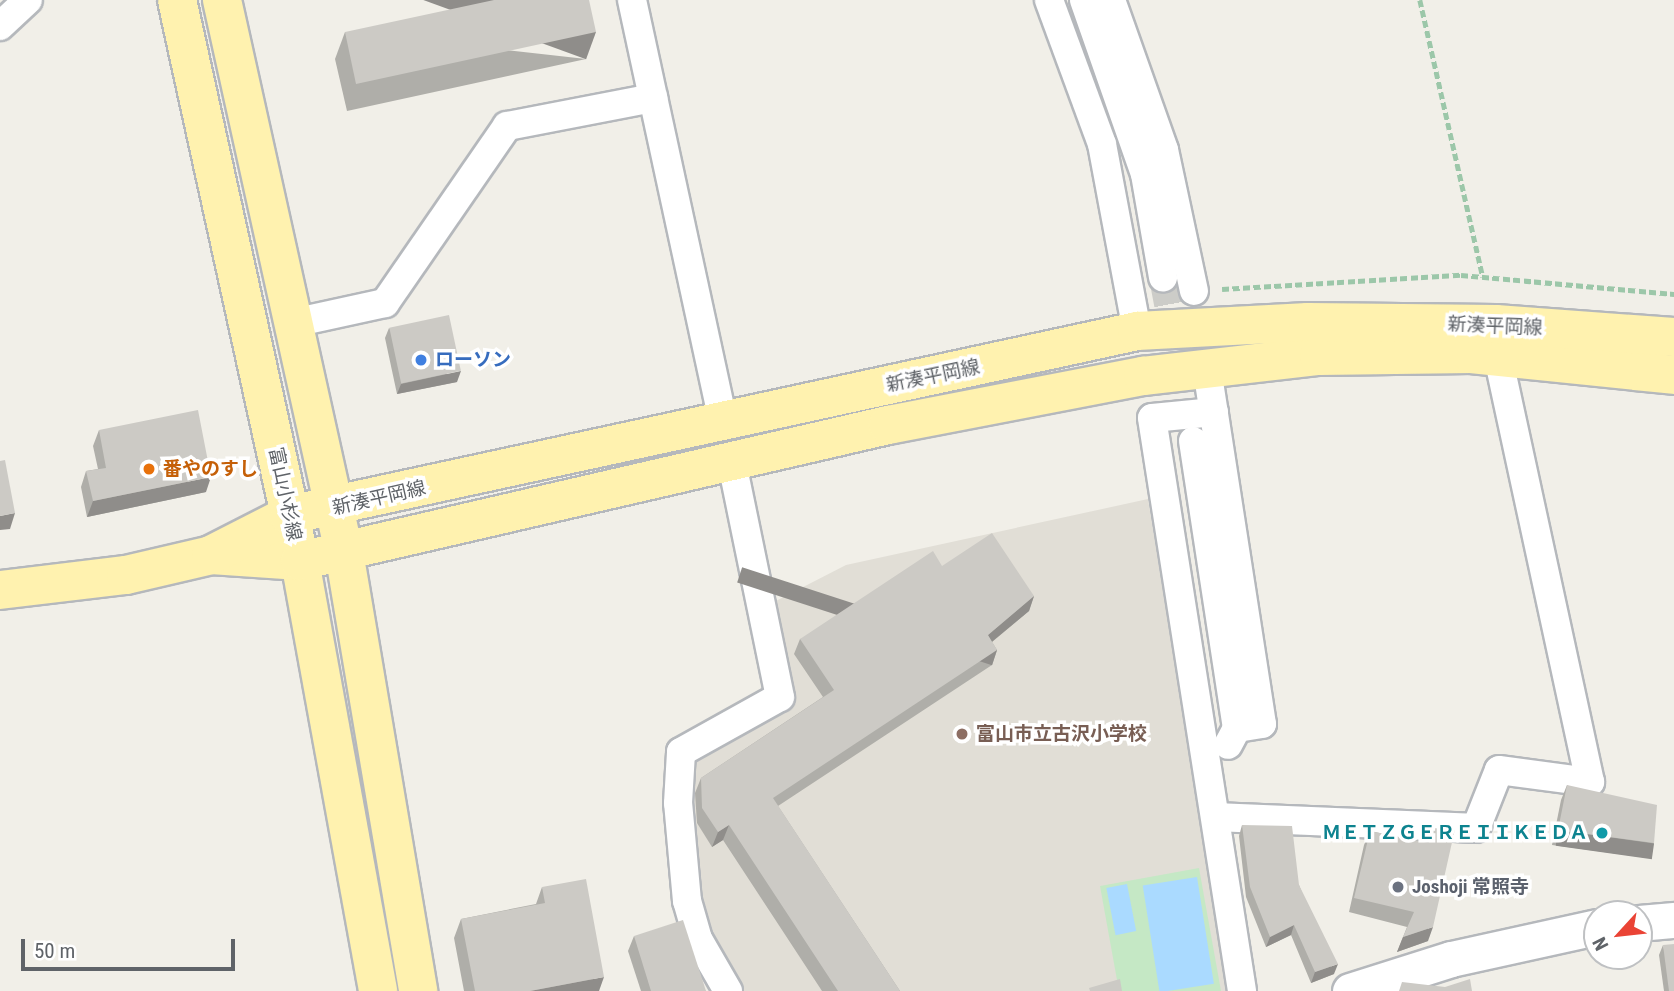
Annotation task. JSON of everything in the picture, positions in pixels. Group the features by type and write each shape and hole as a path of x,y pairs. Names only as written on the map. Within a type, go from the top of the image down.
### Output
{"main road":[{"name":"富山小杉線","path":"177,0 300,561 378,991"},
{"path":"222,0 344,552 418,991"},
{"name":"新湊平岡線","path":"0,590 126,575 211,555 289,515 335,508 1137,331 1308,322 1496,324 1674,337"},
{"name":"新湊平岡線","path":"211,555 300,561 888,425 1208,369 1319,356 1498,357 1674,375"}],"street":[{"path":"0,26 28,0"},
{"path":"632,0 723,421"},
{"path":"1049,0 1102,144 1137,331"},
{"path":"1084,0 1145,174 1164,277"},
{"path":"1111,0 1164,150 1194,291"},
{"path":"293,323 386,303 507,127 653,98"},
{"path":"1217,817 1476,828 1499,770 1590,782 1498,357"},
{"path":"1208,369 1262,724 1237,728"},
{"path":"1214,412 1152,418 1212,775 1242,991"},
{"path":"1193,440 1237,728 1212,775"},
{"path":"728,991 698,939 687,901 678,803 681,752 780,697 732,463"},
{"path":"1653,922 1674,920"},
{"path":"1350,991 1451,959 1583,930"}],"path":[{"path":"1420,0 1483,277"},
{"path":"1194,291 1483,277 1674,294"}],"shaded area":[{"name":"富山市立古沢小学校","path":"1148,499 1228,991 737,991 693,914 686,763 790,704 772,603 846,565"}],"green space":[{"path":"1199,868 1221,991 1119,991 1100,886"}],"water":[{"path":"1197,877 1214,984 1159,991 1143,886"},
{"path":"1127,884 1136,931 1116,935 1106,888"}],"building":[{"path":"494,0 589,0 596,32 356,84 345,32"},
{"name":"ローソン","path":"449,315 461,371 401,383 389,328"},
{"path":"198,410 211,477 93,501 86,471 106,468 99,430"},
{"path":"5,460 15,513 0,516 0,461"},
{"path":"992,533 1034,596 988,635 997,650 773,798 900,991 838,991 729,825 718,832 702,808 701,778 834,690 800,639 933,551 942,566"},
{"path":"1567,785 1657,805 1654,843 1558,830"},
{"path":"1242,825 1292,826 1299,885 1338,964 1315,972 1294,925 1270,937 1250,887"},
{"path":"1429,828 1455,829 1433,927 1403,937 1414,912 1354,898 1370,831 1429,843"},
{"path":"586,879 604,977 530,991 475,991 461,919 545,903 542,887"},
{"path":"683,920 706,991 651,991 634,936"},
{"path":"1674,944 1674,991 1669,991 1663,945"},
{"path":"1120,979 1122,991 1090,991 1089,988"},
{"path":"1470,979 1472,991 1399,991 1402,982 1445,987"}],"tunnel":[{"path":"1163,277 1193,438"}],"place":[{"name":"ローソン","path":"421,360"},
{"name":"番やのすし","path":"149,469"},
{"name":"富山市立古沢小学校","path":"962,734"},
{"name":"ＭＥＴＺＧＥＲＥＩＩＫＥＤＡ","path":"1602,833"},
{"name":"Joshoji 常照寺","path":"1398,887"}]}
